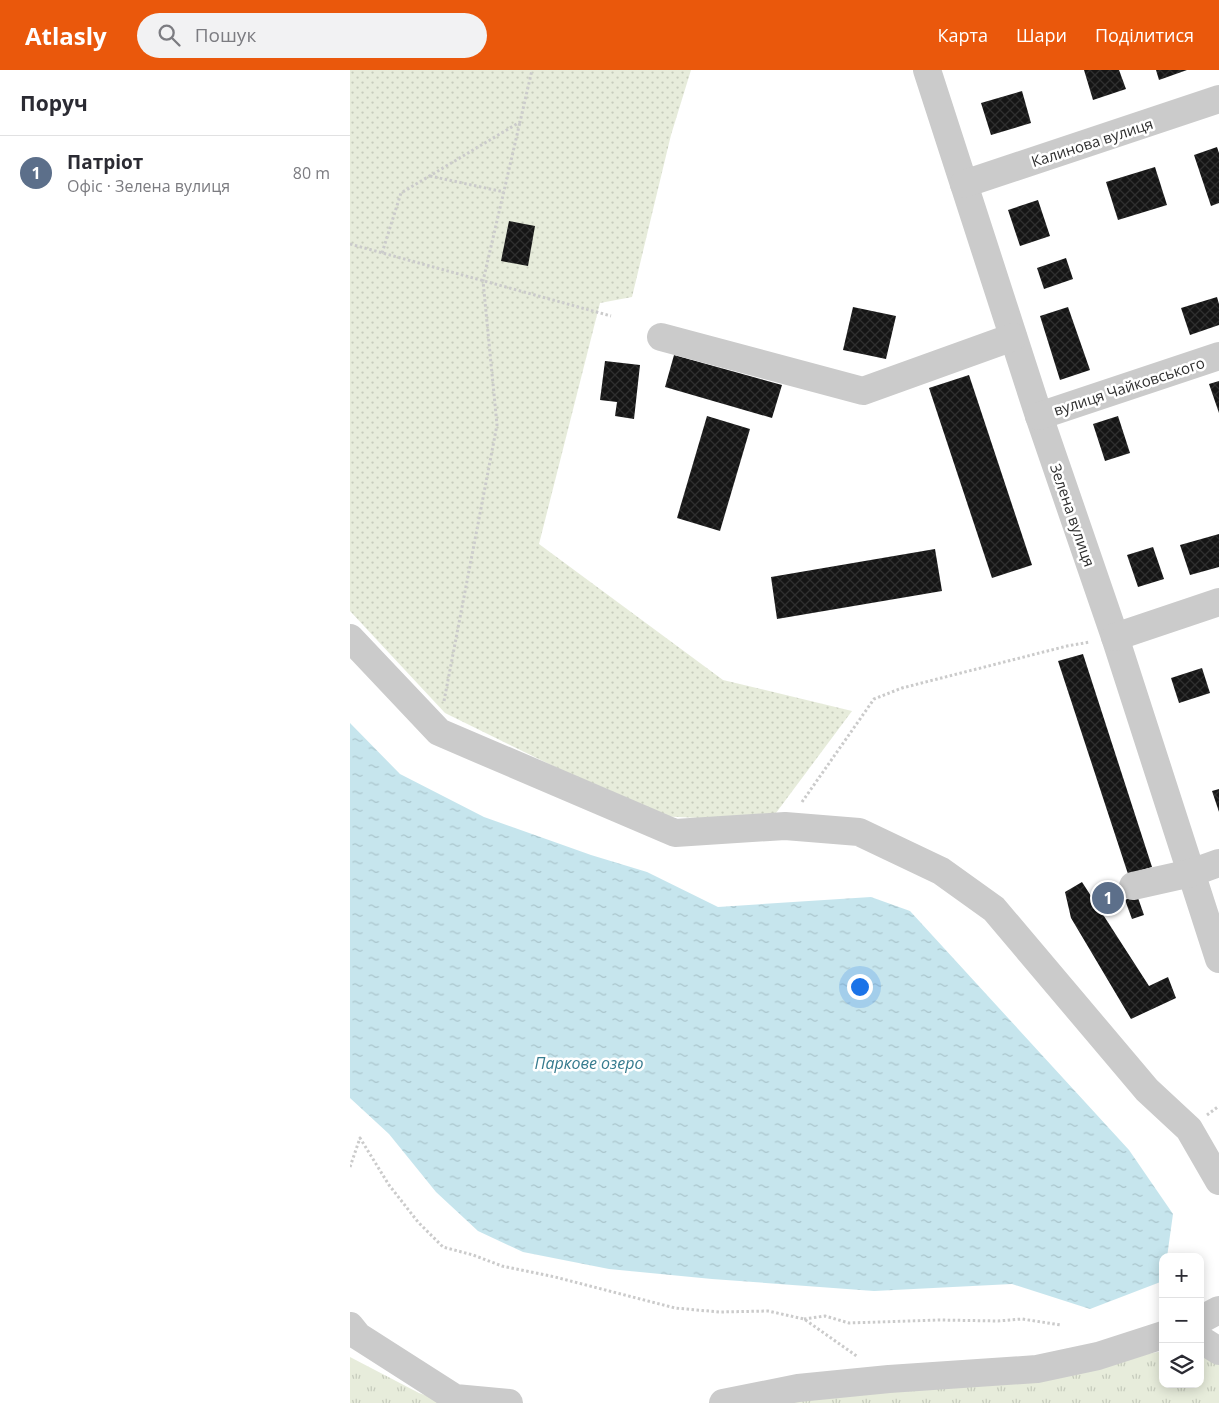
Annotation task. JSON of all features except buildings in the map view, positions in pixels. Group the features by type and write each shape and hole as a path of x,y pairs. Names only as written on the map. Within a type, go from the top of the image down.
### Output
{"street":[{"name":"Зелена вулиця","path":"927,70 1039,416 1115,637 1219,959"},
{"name":"Калинова вулиця","path":"964,184 1219,99"},
{"path":"660,337 863,391 1014,338"},
{"name":"вулиця Чайковського","path":"1039,416 1219,356"},
{"path":"1115,637 1219,602"},
{"path":"350,638 439,732 674,833 785,826 859,832 942,870 994,909 1146,1090 1189,1129 1219,1180"},
{"path":"1133,886 1219,863"},
{"path":"1204,1318 1219,1310"},
{"path":"350,1326 358,1336 455,1398 509,1403"},
{"path":"723,1403 798,1388 889,1379 1038,1369 1098,1356 1159,1336"},
{"path":"1204,1342 1219,1351"}],"path":[{"path":"439,732 496,425 483,281 532,70"},
{"path":"382,253 401,193 520,122"},
{"path":"429,176 504,192"},
{"path":"350,244 611,316"},
{"path":"785,826 874,699 902,688 1067,646 1115,637"},
{"path":"350,1167 360,1138 389,1185 418,1222 443,1247 473,1255 502,1266 555,1277 675,1308 719,1312 768,1311 804,1319 826,1316 849,1323 1022,1319 1061,1324"},
{"path":"804,1319 889,1379"}],"green space":[{"path":"350,70 691,70 671,135 632,297 600,303 539,544 723,680 852,711 770,821 655,816 445,713 350,611"},
{"path":"1159,1352 1159,1388 1204,1388 1204,1354 1219,1362 1219,1403 778,1403 1027,1377"},
{"path":"350,1357 419,1393 447,1403 350,1403"}],"water":[{"name":"Паркове озеро","path":"350,723 400,774 484,817 591,855 647,872 718,907 871,897 910,911 1129,1150 1173,1214 1168,1253 1159,1253 1159,1283 1090,1309 1012,1284 874,1291 609,1269 523,1252 478,1231 436,1192 389,1134 350,1098"}],"place":[{"name":"Патріот","path":"1108,898"}]}
